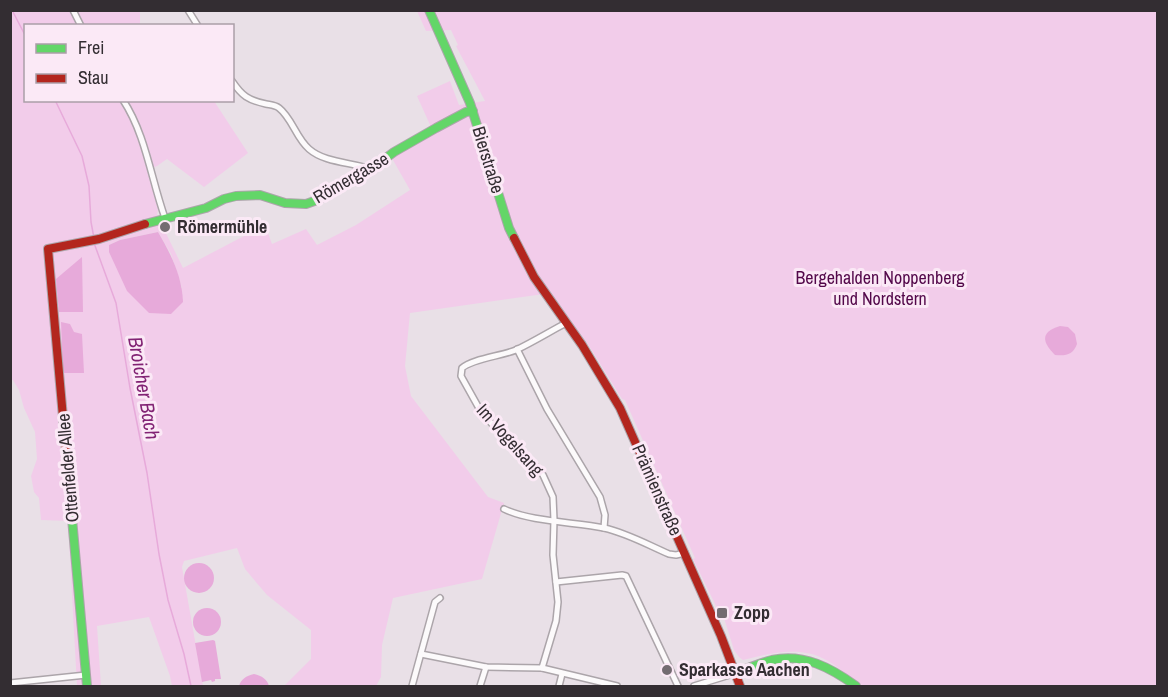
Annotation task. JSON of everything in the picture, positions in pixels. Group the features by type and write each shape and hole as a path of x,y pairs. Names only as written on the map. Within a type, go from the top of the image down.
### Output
{"street":[{"path":"73,10 80,24"},
{"path":"188,10 197,24"},
{"name":"Bierstraße","path":"429,10 473,111 509,228 529,268 553,306"},
{"path":"234,84 245,98 276,105 310,150 338,161 371,169"},
{"path":"124,102 139,131 165,218"},
{"name":"Römergasse","path":"48,249 95,240 206,208 236,196 260,195 285,203 306,204 320,199 363,175 394,152 436,128 465,112 473,111"},
{"name":"Ottenfelder Allee","path":"48,249 87,687"},
{"name":"Prämienstraße","path":"553,306 608,386 620,408 721,636 740,687"},
{"path":"566,323 518,349 547,409 600,497 605,515 604,528"},
{"name":"Im Vogelsang","path":"518,349 467,364 462,368 461,376 480,410 543,475 553,497 555,520"},
{"path":"504,509 604,528 622,533 669,554 685,553"},
{"path":"542,668 556,621 558,602 553,555 555,520"},
{"path":"556,582 626,576 678,687"},
{"path":"412,687 435,602 440,598"},
{"path":"421,654 486,667 542,668 616,687"},
{"path":"694,687 772,659 788,657 820,663 856,687"},
{"path":"480,687 486,667"},
{"path":"559,687 562,674"},
{"path":"10,683 87,675"}],"green space":[{"name":"Bergehalden Noppenberg und Nordstern","path":"11,11 140,11 140,24 24,24 24,102 215,102 248,153 204,187 167,159 147,170 158,210 157,215 183,268 265,225 272,244 306,229 317,245 356,225 410,190 389,153 431,127 417,96 450,81 459,105 485,101 456,46 458,45 451,30 426,31 417,11 1157,11 1157,686 863,686 828,661 808,653 775,653 743,660 734,650 724,618 693,559 695,558 625,400 622,399 589,346 551,293 410,313 405,366 411,396 488,497 504,503 482,579 393,598 382,645 381,677 376,686 284,686 311,659 311,630 267,595 245,569 237,548 184,561 182,567 203,686 172,686 149,617 97,626 101,686 77,686 68,521 41,520 39,498 34,492 31,476 37,459 35,432 13,380 11,380","holes":["158,232 171,254 182,288 109,245 120,240"]}],"shaded area":[{"path":"158,232 175,265 182,292 183,302 171,314 149,313 127,291 109,252 109,245 120,240"},
{"path":"82,257 83,312 59,312 56,279"},
{"path":"61,322 70,324 74,332 82,334 84,373 63,373"},
{"path":"1060,326 1068,327 1075,334 1077,344 1069,354 1055,355 1047,346 1045,338 1049,331"},
{"path":"199,563 210,567 214,578 210,589 199,593 188,589 184,578 188,567"},
{"path":"207,608 217,612 221,622 217,632 207,636 197,632 193,622 197,612"},
{"path":"213,640 221,679 202,682 195,643"},
{"path":"254,674 264,678 269,686 239,686 244,678"}],"waterway":[{"name":"Broicher Bach","path":"12,10 24,33"},
{"name":"Broicher Bach","path":"56,102 82,156 89,186 94,238"},
{"name":"Broicher Bach","path":"94,243 116,303 168,600 191,686"}],"traffic: fast":[{"path":"429,10 470,103 514,238"},
{"path":"145,224 206,208 236,196 260,195 285,203 306,204 320,199 363,175 394,152 436,128 466,112 473,111"},
{"path":"66,451 87,686"},
{"path":"736,673 772,660 784,658 806,660 837,673 856,686"}],"traffic: jam":[{"path":"66,451 48,249 99,239 145,224"},
{"path":"514,238 534,277 582,345 620,408 721,636 740,686"}],"place":[{"name":"Römermühle","path":"165,227"},
{"name":"Zopp","path":"722,613"},
{"name":"Sparkasse Aachen","path":"667,670"}]}
